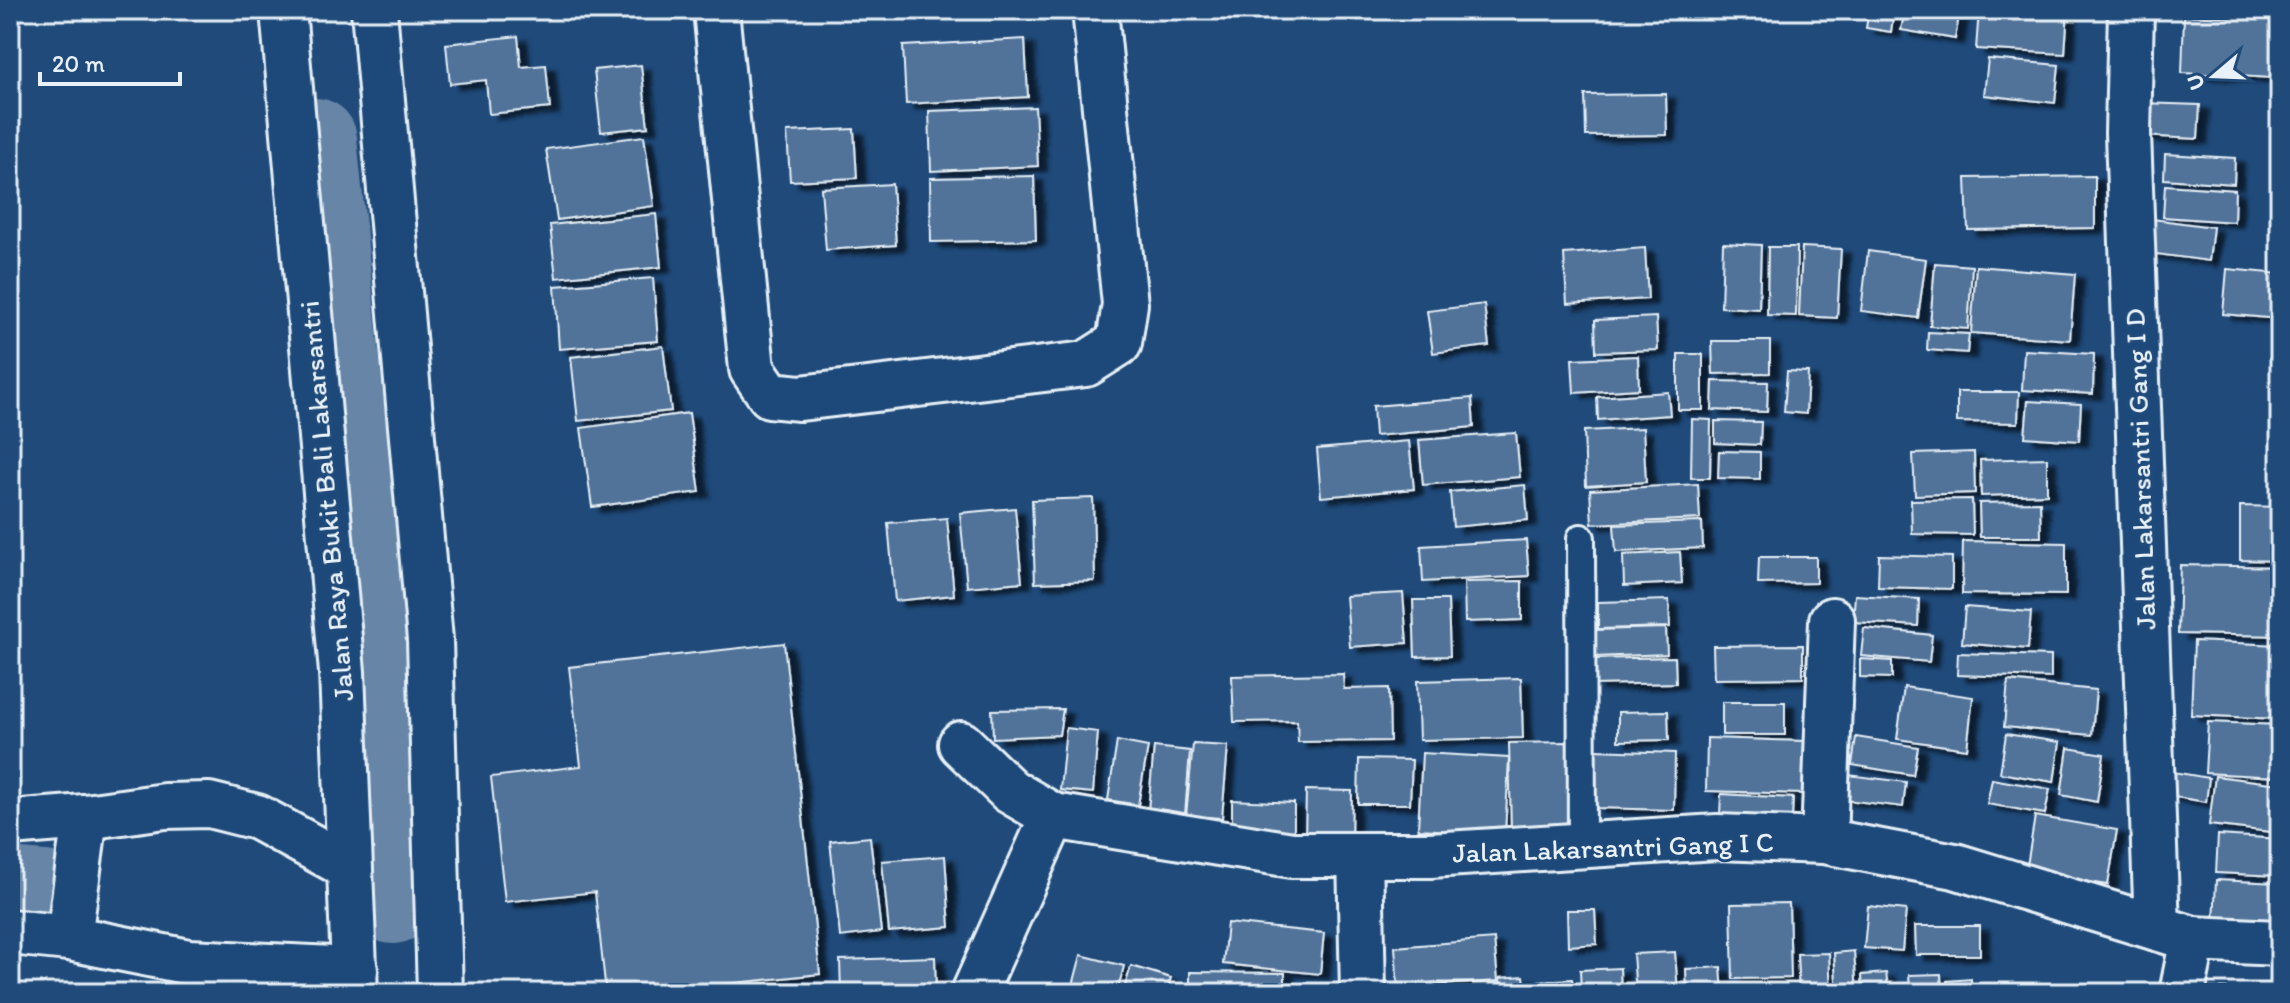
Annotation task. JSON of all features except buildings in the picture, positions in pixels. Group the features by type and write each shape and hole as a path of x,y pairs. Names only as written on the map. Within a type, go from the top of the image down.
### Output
{"street":[{"name":"Jalan Raya Bukit Bali Lakarsantri","path":"283,10 342,672 355,982"},
{"path":"374,10 430,640 440,993"},
{"path":"716,10 752,369 770,395 800,398 1086,364 1119,343 1125,304 1095,10"},
{"name":"Jalan Lakarsantri Gang I D","path":"2131,10 2128,133 2175,933 2182,993"},
{"path":"1824,841 1832,620"},
{"name":"Jalan Lakarsantri Gang I C","path":"961,744 1010,791 1053,816 1292,855 1430,855 1717,837 1824,841 1955,866 2175,933 2280,943"},
{"path":"10,823 165,806 209,805 257,817 349,867"},
{"path":"974,993 1053,816"},
{"path":"69,938 85,817"},
{"path":"1360,855 1363,993"},
{"path":"10,932 69,938 189,962 355,982"}],"lane":[{"path":"1581,538 1582,846"}],"waterway":[{"path":"315,140 393,902"},
{"path":"10,890 46,893"}]}
